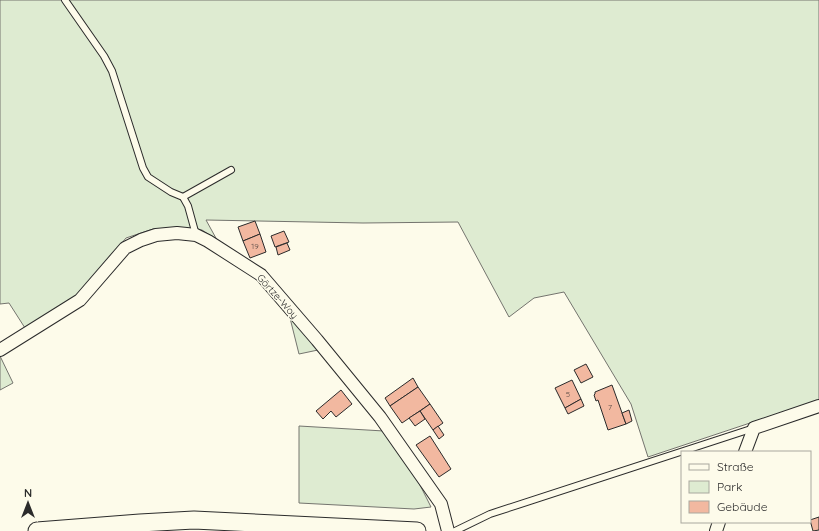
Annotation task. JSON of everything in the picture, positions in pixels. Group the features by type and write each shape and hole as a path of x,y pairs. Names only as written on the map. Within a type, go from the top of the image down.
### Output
{"main road":[{"path":"37,531 89,529 140,523 194,520 410,531"}],"street":[{"name":"Görtze-Woy","path":"0,350 80,300 125,248 156,235 177,233 196,235 261,275 317,340 380,417 441,504 448,531"},
{"path":"745,451 754,428 819,406"}],"lane":[{"path":"65,0 104,56 112,71 145,173 148,177 171,192 183,197 188,206 196,235"},
{"path":"183,197 231,170"},
{"path":"683,451 754,428"},
{"path":"455,531 490,514 681,452"}],"green space":[{"path":"0,0 819,0 819,400 648,457 631,404 564,292 534,298 509,317 458,222 363,223 206,220 217,240 202,230 186,228 153,229 126,238 77,296 25,328 9,303 0,304"},
{"path":"290,318 318,350 299,354"},
{"path":"0,356 13,383 0,390"},
{"path":"299,426 384,431 417,479 431,507 414,509 299,503"}],"building":[{"path":"255,221 260,234 243,241 238,227"},
{"path":"284,231 289,242 275,247 271,236"},
{"path":"260,234 266,252 250,258 243,241"},
{"path":"287,243 290,250 278,255 276,247"},
{"path":"586,364 593,377 581,383 574,370"},
{"path":"413,378 418,387 390,406 385,398"},
{"path":"572,380 581,399 565,408 555,388"},
{"path":"612,385 626,424 608,430 598,400 596,401 594,395 595,392"},
{"path":"418,387 430,404 402,423 390,406"},
{"path":"341,390 352,404 336,417 331,411 323,419 316,411"},
{"path":"581,399 584,406 568,414 565,408"},
{"path":"430,404 443,423 433,430 420,411"},
{"path":"629,410 632,421 626,424 622,413"},
{"path":"420,411 425,419 415,426 409,418"},
{"path":"438,426 444,435 439,439 433,430"},
{"path":"430,436 451,469 439,477 416,445"},
{"path":"819,517 819,530 813,531 811,520"}]}
